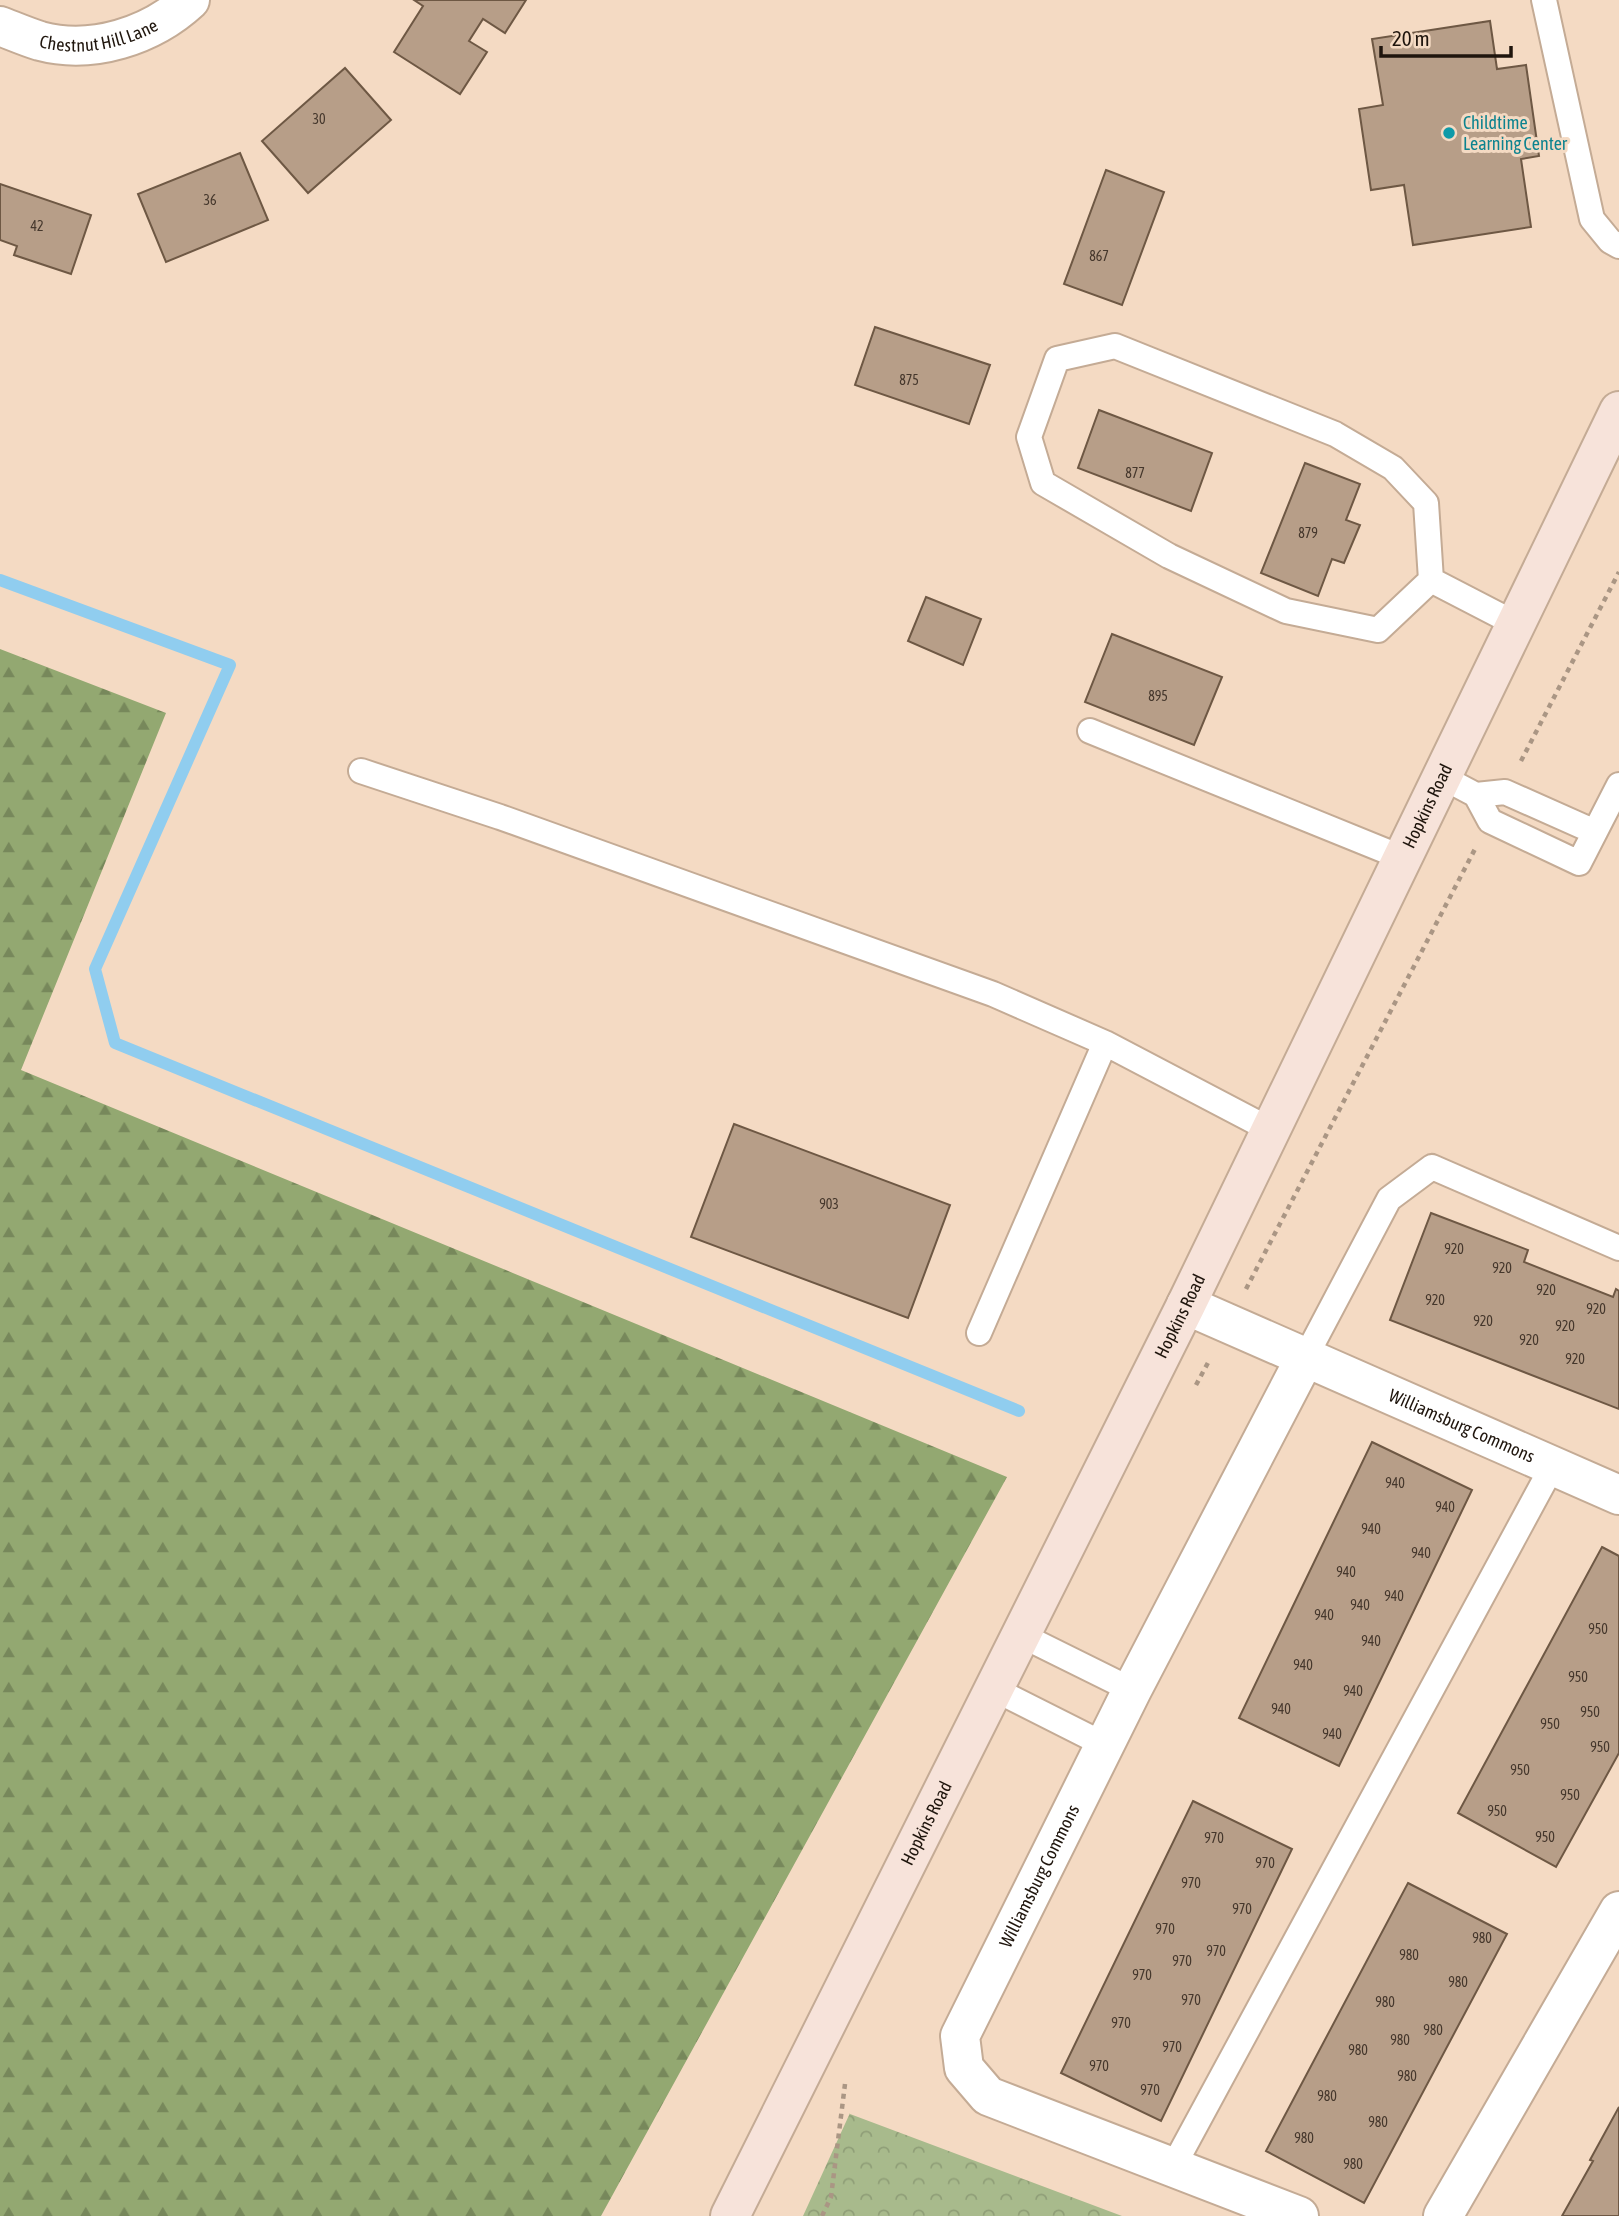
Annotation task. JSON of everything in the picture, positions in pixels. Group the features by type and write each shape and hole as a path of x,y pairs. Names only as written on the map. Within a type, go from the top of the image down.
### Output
{"street":[{"name":"Chestnut Hill Lane","path":"0,26 41,41 68,45 113,42 149,29 190,0"},
{"name":"Hopkins Road","path":"730,2216 1186,1305 1619,411"},
{"name":"Williamsburg Commons","path":"1186,1305 1619,1495"},
{"name":"Williamsburg Commons","path":"1299,2216 988,2096 964,2068 960,2036 1132,1690 1305,1358"},
{"path":"1443,2216 1619,1912"}],"lane":[{"path":"1544,0 1592,219 1610,241 1619,246"},
{"path":"1115,346 1335,434 1393,468 1426,503 1431,580 1378,630 1286,611 1169,556 1043,483 1029,437 1057,359 1115,346"},
{"path":"1431,580 1516,624"},
{"path":"1090,732 1403,858"},
{"path":"361,771 513,822 993,994 1105,1043 1271,1130"},
{"path":"1442,777 1476,795 1490,821 1579,863 1619,785"},
{"path":"1476,795 1505,792 1595,832"},
{"path":"979,1333 1105,1043"},
{"path":"1305,1358 1389,1199 1433,1167 1619,1248"},
{"path":"1173,2167 1552,1467"},
{"path":"1021,1635 1132,1690"},
{"path":"994,1689 1105,1745"}],"path":[{"path":"1505,792 1619,572"},
{"path":"1190,1397 1490,821"},
{"path":"822,2216 831,2197 845,2081"}],"green space":[{"path":"0,649 166,713 21,1070 1007,1477 601,2216 0,2216"},
{"path":"850,2114 1122,2216 803,2216"}],"building":[{"path":"414,0 526,0 505,33 483,19 469,41 487,52 460,94 394,52 423,6"},
{"name":"Childtime Learning Center","path":"1490,21 1497,69 1526,65 1539,156 1521,159 1531,227 1413,245 1404,185 1371,190 1359,109 1383,105 1372,39"},
{"path":"345,68 391,120 308,193 262,141"},
{"path":"240,153 268,220 166,262 138,194"},
{"path":"1106,170 1164,192 1122,305 1064,284"},
{"path":"0,184 91,215 71,274 14,255 17,246 0,240"},
{"path":"875,327 990,365 969,424 855,385"},
{"path":"1099,410 1212,453 1191,511 1078,468"},
{"path":"1305,463 1360,484 1346,520 1360,525 1344,563 1332,559 1318,596 1261,573"},
{"path":"926,597 981,619 963,665 908,641"},
{"path":"1112,634 1222,677 1194,745 1085,702"},
{"path":"734,1124 950,1205 908,1318 691,1237"},
{"path":"1431,1213 1528,1250 1524,1262 1613,1297 1616,1289 1619,1291 1619,1409 1390,1320"},
{"path":"1372,1442 1472,1490 1339,1766 1239,1718"},
{"path":"1602,1547 1619,1556 1619,1753 1556,1867 1458,1813"},
{"path":"1193,1801 1292,1849 1161,2121 1061,2073"},
{"path":"1408,1883 1507,1934 1364,2203 1266,2151"},
{"path":"1619,2107 1619,2216 1562,2216 1593,2161 1590,2160"}],"waterway":[{"path":"0,580 230,665 95,969 115,1043 1019,1411"}],"place":[{"name":"Childtime Learning Center","path":"1449,133"}]}
